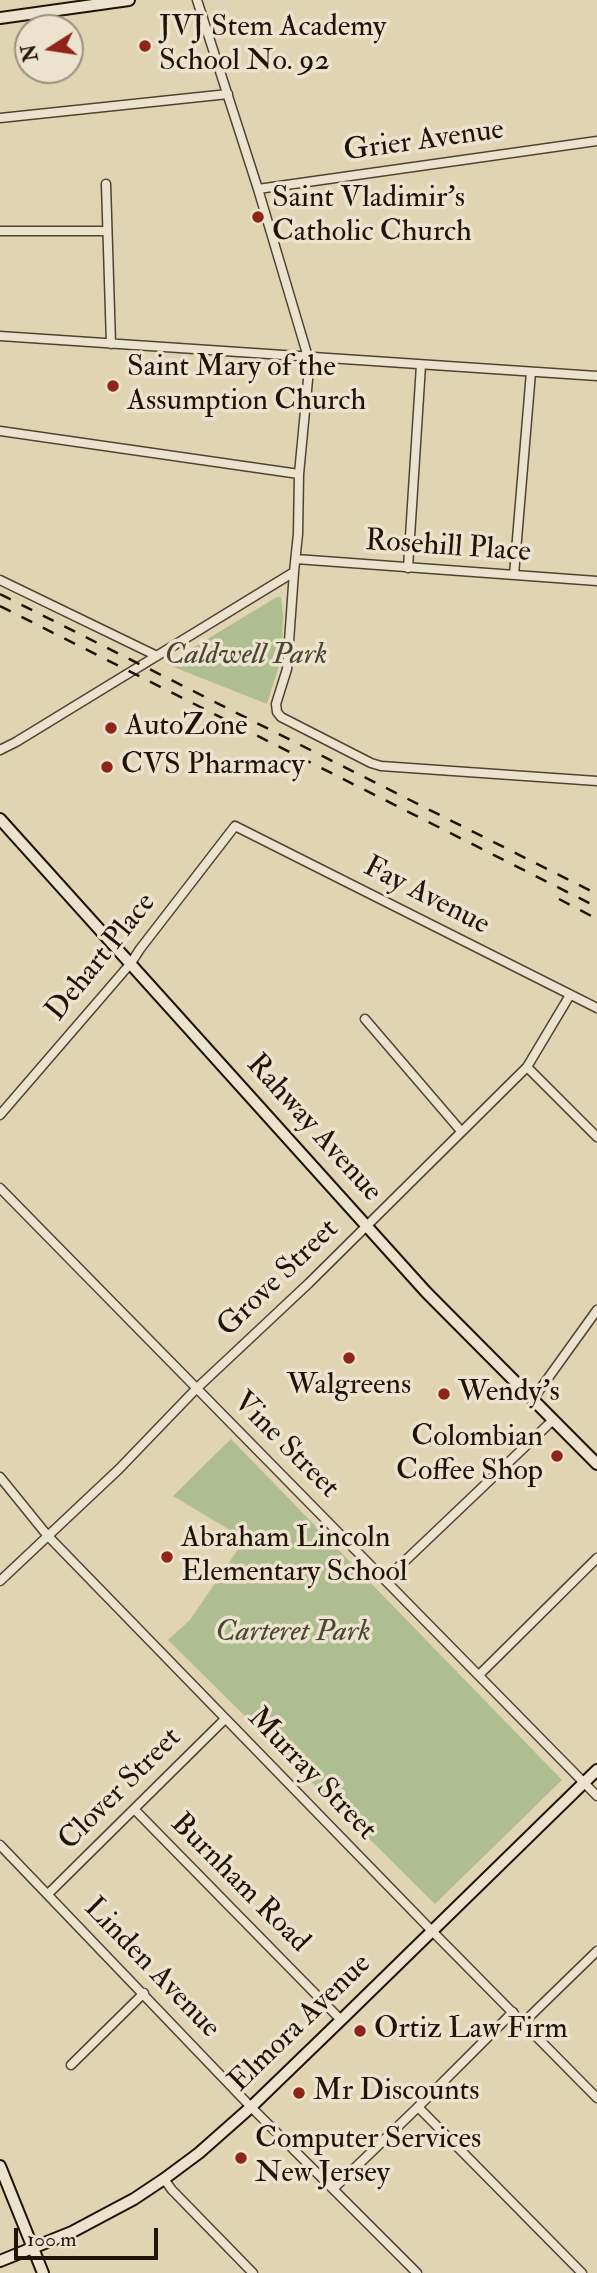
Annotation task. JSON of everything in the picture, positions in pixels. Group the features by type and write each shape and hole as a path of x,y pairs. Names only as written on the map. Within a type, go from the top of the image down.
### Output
{"main road":[{"path":"0,18 129,0"},
{"name":"Rahway Avenue","path":"0,819 426,1292 597,1464"},
{"name":"Elmora Avenue","path":"0,2261 72,2232 134,2199 200,2152 251,2107 433,1932 597,1770"},
{"path":"0,2166 43,2273"}],"street":[{"path":"197,0 258,189 308,357 296,559 286,669 276,712 294,725 381,766 597,781"},
{"path":"0,118 228,94"},
{"name":"Grier Avenue","path":"258,189 597,141"},
{"path":"106,184 111,344"},
{"path":"0,231 107,231"},
{"path":"0,336 597,376"},
{"path":"408,568 421,365"},
{"path":"514,575 531,372"},
{"path":"0,431 299,474"},
{"name":"Rosehill Place","path":"296,559 597,581"},
{"path":"0,750 294,572"},
{"path":"0,580 156,656"},
{"name":"Dehart Place","path":"0,1115 131,963 235,826"},
{"name":"Fay Avenue","path":"235,826 597,1008"},
{"name":"Grove Street","path":"0,1581 119,1469 196,1389 527,1068 570,995"},
{"path":"365,1019 461,1131"},
{"path":"527,1068 597,1137"},
{"name":"Vine Street","path":"0,1188 597,1796"},
{"path":"533,1399 597,1310"},
{"path":"386,1580 552,1420"},
{"name":"Murray Street","path":"0,1477 47,1535 597,2098"},
{"path":"479,1675 597,1558"},
{"name":"Clover Street","path":"48,1894 225,1719"},
{"name":"Burnham Road","path":"134,1810 341,2020"},
{"name":"Linden Avenue","path":"0,1845 251,2107 417,2273"},
{"path":"523,2023 597,1951"},
{"path":"71,2065 144,1993"},
{"path":"333,2189 513,2012"},
{"path":"418,2107 582,2273"},
{"path":"164,2179 253,2273"}],"green space":[{"name":"Caldwell Park","path":"281,597 283,615 282,646 267,704 166,664"},
{"name":"Carteret Park","path":"231,1439 562,1780 435,1904 168,1640 190,1620 245,1539 173,1496"}],"railway":[{"path":"0,594 597,894"},
{"path":"0,606 597,907"},
{"path":"559,899 597,919"}],"place":[{"name":"JVJ Stem Academy School No. 92","path":"145,46"},
{"name":"Saint Vladimir's Catholic Church","path":"258,217"},
{"name":"Saint Mary of the Assumption Church","path":"113,386"},
{"name":"AutoZone","path":"111,728"},
{"name":"CVS Pharmacy","path":"107,767"},
{"name":"Walgreens","path":"349,1358"},
{"name":"Wendy's","path":"444,1394"},
{"name":"Colombian Coffee Shop","path":"557,1456"},
{"name":"Abraham Lincoln Elementary School","path":"167,1557"},
{"name":"Ortiz Law Firm","path":"360,2031"},
{"name":"Mr Discounts","path":"299,2093"},
{"name":"Computer Services New Jersey","path":"241,2158"}]}
